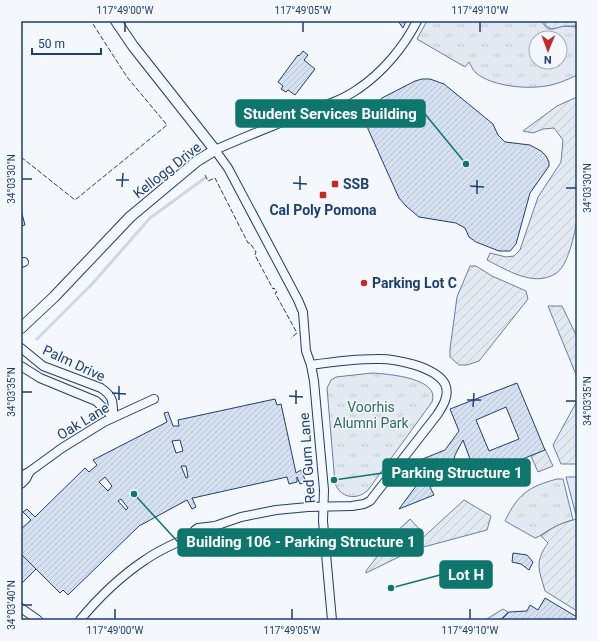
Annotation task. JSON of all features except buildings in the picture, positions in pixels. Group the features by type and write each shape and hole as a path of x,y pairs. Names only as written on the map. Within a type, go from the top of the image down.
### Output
{"street":[{"name":"Kellogg Drive","path":"21,328 54,297 130,217 197,162 215,150 133,46 116,21"},
{"path":"215,150 332,102 357,90 381,69 395,54 410,34 417,21"},
{"name":"Red Gum Lane","path":"215,150 228,168 303,312 306,351 311,365 314,381 324,490 323,521 332,620"},
{"name":"Palm Drive","path":"21,348 43,366 101,388 108,393 114,400 113,417"},
{"path":"215,526 242,517 276,510 359,506 370,501 442,408 446,398 446,388 441,379 431,372 400,361 376,359 311,365"},
{"name":"Palm Drive","path":"21,366 40,378 96,402 113,417"},
{"name":"Oak Lane","path":"21,476 29,472 62,448 113,417 154,399"},
{"name":"Oak Lane","path":"21,484 26,479 29,472"},
{"path":"80,620 118,580 146,559 178,542"},
{"path":"21,608 38,620"}],"green space":[{"path":"427,21 542,21 549,29 564,26 577,27 577,75 558,83 533,87 512,86 483,78 476,73 469,62 465,67 417,39"},
{"path":"544,21 577,21 577,26 564,26 552,29 546,26"},
{"path":"577,97 578,209 573,241 564,264 555,274 547,278 538,279 520,276 487,260 490,253 506,257 514,256 520,250 538,197 561,162 563,140 554,128 543,129 533,133 523,131 557,106"},
{"path":"470,266 476,266 492,276 526,291 528,299 479,361 467,365 459,365 450,357 450,349 457,297"},
{"path":"548,306 562,306 577,337 577,377"},
{"name":"Voorhis Alumni Park","path":"372,373 400,376 421,383 429,387 433,394 432,402 368,490 359,496 354,497 345,495 337,488 335,483 327,388 331,380 336,377"},
{"path":"577,401 577,464 561,464 553,445"},
{"path":"545,449 553,466 538,472 531,456"},
{"path":"566,477 577,477 577,519"},
{"path":"557,479 563,479 573,520 535,538 505,521 515,504 525,493 538,485"},
{"path":"464,500 491,516 487,530 416,549 416,544"},
{"path":"410,519 423,533 411,545 409,552 366,573 396,532"},
{"path":"577,519 577,611 545,591 539,561 548,543 541,536 558,525"},
{"path":"503,609 508,612 501,619 485,620"}],"waterway":[{"path":"37,339 93,283 150,218 205,178"}],"fence":[{"path":"21,157 75,200 167,125 127,77 91,21"},
{"path":"205,175 208,181 215,178 248,243 250,243 256,252 255,255 273,289 274,288 277,292 275,293 297,333 291,338"}],"place":[{"name":"Student Services Building","path":"466,164"},
{"name":"SSB","path":"335,184"},
{"name":"Cal Poly Pomona","path":"323,195"},
{"name":"Parking Lot C","path":"364,283"},
{"name":"Parking Structure 1","path":"334,480"},
{"name":"Building 106 - Parking Structure 1","path":"134,494"},
{"name":"Lot H","path":"391,588"}]}
